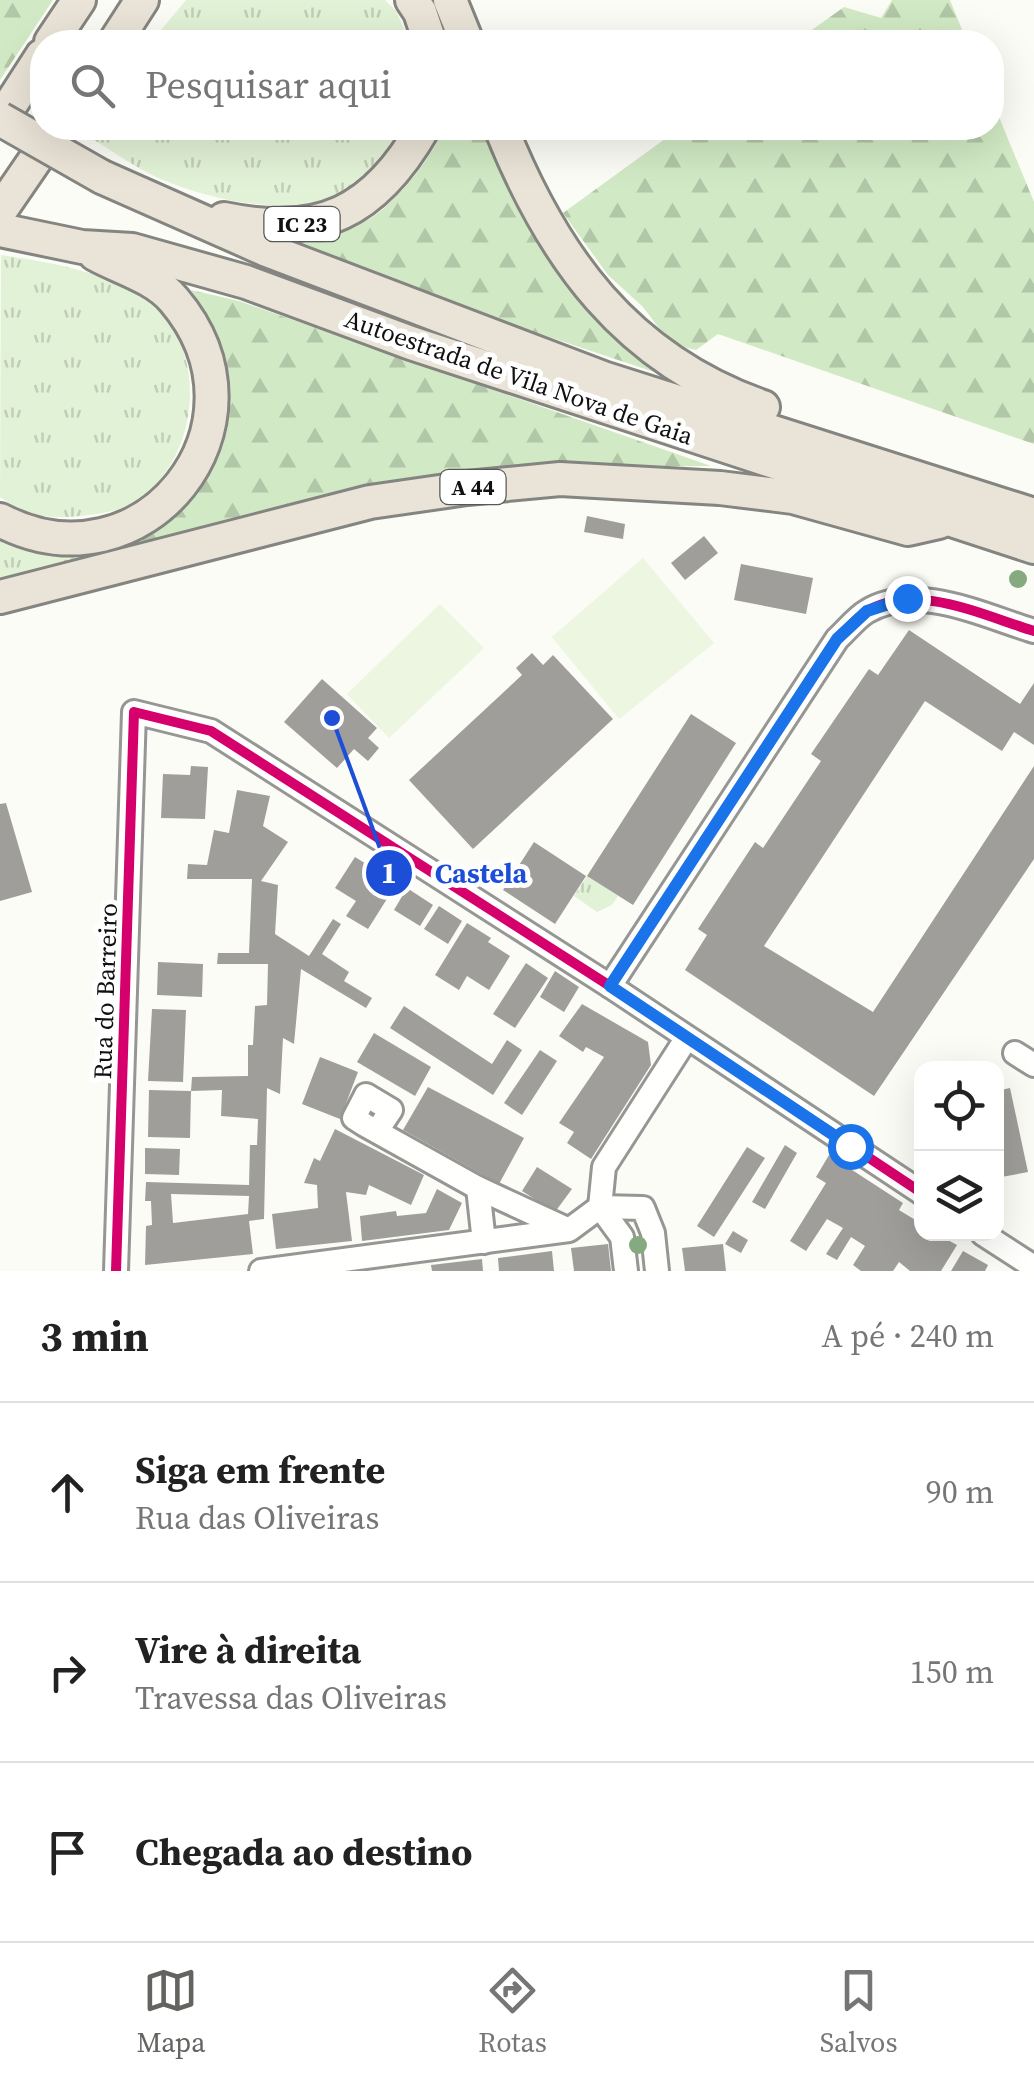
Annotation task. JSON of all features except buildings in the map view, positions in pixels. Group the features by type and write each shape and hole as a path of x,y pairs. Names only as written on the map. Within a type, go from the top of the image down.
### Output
{"highway":[{"path":"59,30 78,0"},
{"path":"412,0 426,30"},
{"path":"450,0 462,30"},
{"path":"30,74 0,120 30,137"},
{"path":"36,140 102,177 172,208"},
{"path":"0,211 49,140"},
{"name":"IC 23","path":"172,208 261,227 302,224 348,212 387,180 416,140"},
{"path":"506,140 535,208 560,248 590,289 627,326 660,353 726,394 895,454 908,475"},
{"name":"Autoestrada de Vila Nova de Gaia","path":"172,208 322,272 585,371 1034,515"},
{"name":"Autoestrada de Vila Nova de Gaia","path":"0,230 82,246 132,250 246,282 412,343 1034,547"},
{"path":"0,520 59,538 108,531 150,515 176,493 196,466 211,423 211,383 202,350 191,324 172,297 149,280 124,271 82,246"},
{"name":"A 44","path":"0,597 370,502 542,481 720,488 792,497 908,528 953,520"}],"street":[{"path":"914,1188 610,986 837,639 867,611 907,598 941,603 1034,631"},
{"name":"Rua do Barreiro","path":"116,1271 134,712 211,731 610,986"},
{"path":"626,1271 622,1237 600,1206 604,1167 686,1039"},
{"path":"378,1132 478,1188 569,1230"},
{"path":"478,1188 484,1242"},
{"path":"261,1271 569,1230 600,1206 643,1208 653,1233 657,1271"},
{"path":"622,1237 653,1233"},
{"path":"994,1241 1034,1268"}],"green space":[{"path":"0,0 53,0 30,30 0,80"},
{"path":"186,0 385,0 396,11 405,30 161,30"},
{"path":"892,0 950,0 962,30 812,30 844,7 881,18"},
{"path":"1004,129 1034,202 1034,444 718,334 696,350 671,344 643,307 608,275 563,213 663,140 1004,140"},
{"path":"94,140 397,140 373,171 349,191 302,204 219,198 138,168"},
{"path":"437,140 497,140 663,375 444,302 297,243 371,218 423,164"},
{"path":"1,255 73,268 125,287 162,314 180,343 188,368 190,394 180,445 152,488 131,504 100,513 53,517 26,512 0,497"},
{"path":"191,290 239,301 711,466 565,467 125,550 124,545 152,530 196,493 222,447 229,421 230,391 224,350"},
{"path":"0,539 42,551 124,545 125,550 0,583"},
{"path":"643,558 714,643 619,719 552,637"},
{"path":"440,604 484,648 389,738 347,694"},
{"path":"587,876 618,896 612,905 597,912 574,896"}],"cycle path":[{"path":"610,986 837,639 866,612 885,603 928,600 1034,631"},
{"path":"116,1271 134,712 211,731 610,986 914,1188"}],"place":[{"name":"Castela","path":"332,718"}],"route":[{"path":"850,1146 610,986 837,639 867,611 907,598"}]}
